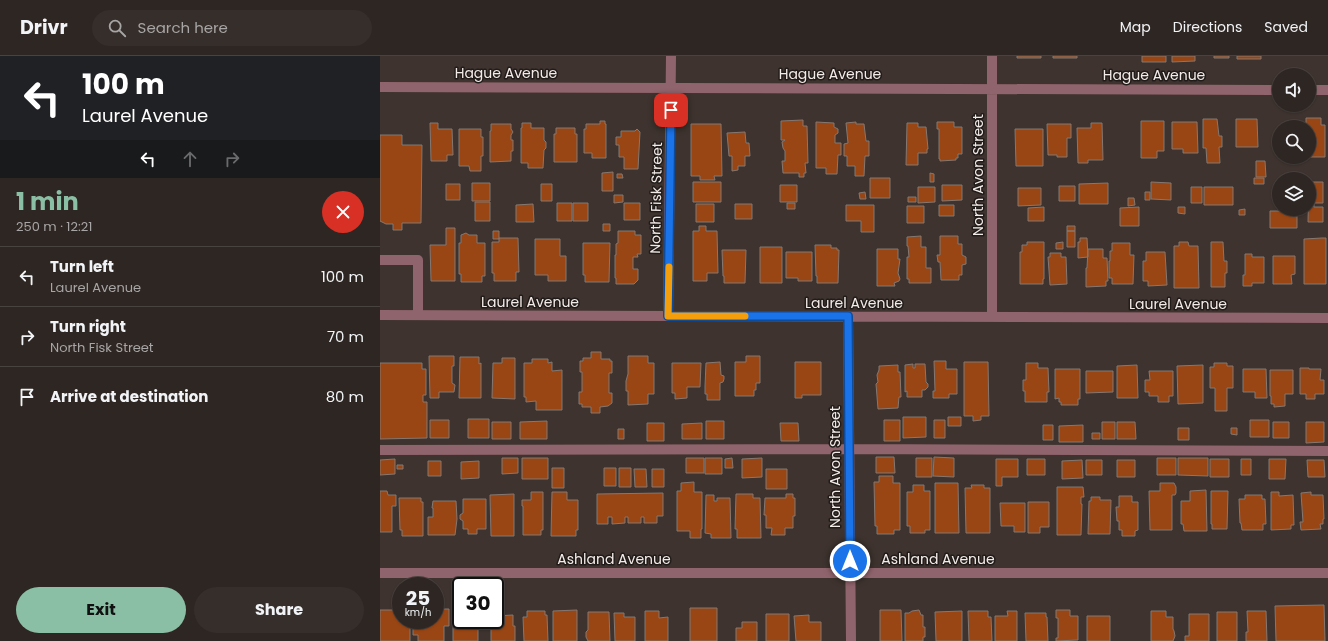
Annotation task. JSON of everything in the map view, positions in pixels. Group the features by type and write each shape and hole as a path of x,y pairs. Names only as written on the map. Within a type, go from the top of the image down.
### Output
{"street":[{"name":"North Fisk Street","path":"668,316 671,56"},
{"name":"North Avon Street","path":"992,56 992,317"},
{"name":"Hague Avenue","path":"380,86 1272,90"},
{"path":"1316,90 1328,90"},
{"path":"380,260 418,260 418,315"},
{"name":"Laurel Avenue","path":"380,315 1328,318"},
{"name":"North Avon Street","path":"848,316 851,641"},
{"path":"380,450 849,449 1328,451"},
{"name":"Ashland Avenue","path":"380,573 1328,573"}],"building":[{"path":"1017,56 1041,56 1041,58 1017,58"},
{"path":"1053,56 1077,56 1077,58 1053,58"},
{"path":"1142,56 1166,56 1166,62 1142,62"},
{"path":"1172,56 1195,56 1195,61 1172,62"},
{"path":"1214,56 1229,56 1229,58 1214,58"},
{"path":"1237,56 1261,56 1261,59 1237,59"},
{"path":"1306,118 1321,118 1321,125 1325,125 1325,157 1316,157 1316,120 1306,120"},
{"path":"1203,119 1217,119 1219,136 1222,136 1222,147 1219,147 1220,163 1207,163 1206,148 1203,148"},
{"path":"1236,119 1257,119 1258,147 1236,147"},
{"path":"803,120 803,126 807,126 808,163 805,163 806,173 804,173 804,177 799,177 799,173 783,173 782,161 785,161 785,151 782,142 785,140 781,140 781,121"},
{"path":"600,121 605,121 606,124 606,158 592,158 592,153 584,153 584,129 586,129 586,124 600,124"},
{"path":"1141,121 1164,121 1164,151 1157,151 1157,158 1141,158"},
{"path":"816,122 834,123 834,127 838,129 838,133 835,135 835,143 841,143 841,155 838,155 837,174 826,174 826,168 816,168"},
{"path":"856,122 856,124 864,124 866,141 869,141 869,156 865,156 864,176 855,176 855,166 847,166 847,156 844,156 844,144 848,143 846,123"},
{"path":"937,122 954,122 954,127 962,127 962,154 958,154 958,158 956,158 956,160 940,161 939,159 939,129 937,129"},
{"path":"1172,122 1197,122 1198,153 1183,153 1183,149 1172,149"},
{"path":"430,123 438,123 438,129 452,129 453,155 447,155 447,161 431,161"},
{"path":"522,123 531,123 531,128 544,128 546,148 544,150 543,168 528,168 528,163 521,163"},
{"path":"907,123 918,123 918,127 926,127 928,149 927,153 918,153 918,165 906,165"},
{"path":"1091,123 1102,123 1103,160 1088,160 1088,163 1078,163 1077,128 1091,128"},
{"path":"491,124 511,124 511,129 513,132 511,135 511,140 513,140 513,151 511,151 511,161 490,162"},
{"path":"691,124 721,124 722,176 714,176 715,180 700,180 700,176 691,176"},
{"path":"1047,124 1071,124 1071,138 1067,138 1067,157 1048,155"},
{"path":"556,128 575,128 575,134 577,134 577,162 554,162 554,134 556,134"},
{"path":"459,129 481,129 481,137 483,137 483,156 481,156 481,171 470,171 469,166 459,166"},
{"path":"637,129 640,132 638,169 624,169 624,157 619,157 619,145 616,145 616,137 621,137 621,131 635,131"},
{"path":"1015,129 1043,129 1043,166 1016,166"},
{"path":"745,132 746,143 749,143 750,156 745,156 745,166 738,166 738,170 732,171 732,156 729,156 727,133"},
{"path":"380,135 402,135 402,145 422,145 421,223 402,223 402,230 393,230 393,224 386,224 380,221"},
{"path":"1256,161 1265,161 1266,177 1256,177"},
{"path":"613,172 613,191 602,191 602,173"},
{"path":"930,173 934,174 934,182 930,182"},
{"path":"617,174 622,174 623,178 617,178"},
{"path":"870,178 890,178 890,198 870,198"},
{"path":"1254,178 1264,178 1264,184 1254,184"},
{"path":"693,182 721,182 721,202 693,202"},
{"path":"1151,182 1171,183 1171,200 1151,199"},
{"path":"1316,182 1323,182 1323,203 1316,203"},
{"path":"472,183 490,183 490,201 472,201"},
{"path":"1108,183 1108,204 1079,204 1079,184"},
{"path":"446,184 460,184 460,200 446,200"},
{"path":"541,184 552,184 552,201 541,201"},
{"path":"780,185 797,185 797,202 780,202"},
{"path":"942,185 962,185 962,200 942,201"},
{"path":"1059,186 1075,186 1075,201 1059,201"},
{"path":"918,187 935,187 935,202 918,203"},
{"path":"1191,187 1202,187 1202,203 1191,203"},
{"path":"1204,187 1233,187 1233,205 1204,205"},
{"path":"1018,188 1041,188 1041,205 1018,206"},
{"path":"865,192 866,199 860,199 859,193"},
{"path":"1145,192 1150,192 1150,200 1145,200"},
{"path":"614,195 623,195 623,202 614,203"},
{"path":"908,197 916,197 916,202 908,202"},
{"path":"1128,198 1134,198 1135,205 1128,206"},
{"path":"475,202 490,202 490,221 475,221"},
{"path":"557,203 572,203 572,221 557,221"},
{"path":"573,203 588,203 588,221 573,221"},
{"path":"624,203 640,203 640,220 624,220"},
{"path":"787,203 795,203 795,209 787,209"},
{"path":"533,204 534,222 516,222 516,205"},
{"path":"696,204 714,204 714,222 696,222"},
{"path":"735,204 752,204 752,219 735,219"},
{"path":"846,205 874,205 874,232 861,232 861,221 846,221"},
{"path":"939,205 954,205 954,216 939,216"},
{"path":"907,206 924,206 924,223 907,223"},
{"path":"1044,207 1044,221 1028,221 1028,208"},
{"path":"1139,207 1139,226 1120,226 1120,208"},
{"path":"1178,207 1185,207 1185,214 1178,213"},
{"path":"1316,207 1323,207 1323,222 1308,222 1308,216 1316,216"},
{"path":"1245,209 1245,215 1239,215 1239,210"},
{"path":"1270,211 1272,211 1272,216 1297,216 1297,228 1270,228"},
{"path":"603,224 610,224 610,231 603,231"},
{"path":"699,226 706,226 706,231 717,231 718,273 707,273 707,281 693,281 693,231 699,231"},
{"path":"1067,226 1075,226 1075,231 1067,231"},
{"path":"446,228 455,228 455,281 431,281 430,245 446,245"},
{"path":"493,231 499,231 499,239 493,239"},
{"path":"618,231 635,231 635,235 641,235 641,254 637,254 638,257 633,257 633,269 638,269 638,280 634,284 616,284 615,255 616,244 618,243"},
{"path":"1067,231 1075,231 1075,247 1067,247"},
{"path":"466,233 469,235 477,235 477,243 485,243 485,276 482,276 482,282 461,282 461,274 459,274 459,243 461,243 461,235"},
{"path":"921,236 921,247 926,247 926,268 931,268 931,283 909,283 909,279 907,279 907,257 909,257 907,237"},
{"path":"940,236 958,236 958,244 962,244 962,255 966,257 966,264 962,265 962,275 959,275 959,280 941,280 940,262 938,262 937,255 940,255"},
{"path":"499,238 518,238 519,272 516,272 516,281 494,281 494,273 492,273 492,242 499,242"},
{"path":"1080,238 1087,238 1088,257 1078,258 1078,242 1080,242"},
{"path":"1326,238 1326,284 1304,284 1304,239"},
{"path":"535,239 560,239 560,256 566,256 566,281 548,281 548,275 535,275"},
{"path":"1027,242 1044,242 1043,284 1020,284 1020,252 1022,252 1022,245 1027,245"},
{"path":"1063,242 1063,249 1056,249 1056,243"},
{"path":"1179,242 1188,242 1189,246 1198,246 1199,288 1174,288 1174,246 1179,246"},
{"path":"1211,242 1223,242 1224,261 1227,261 1225,287 1211,287"},
{"path":"583,243 610,243 609,282 585,282 585,275 583,275"},
{"path":"1112,243 1130,243 1130,255 1134,255 1133,284 1112,284 1112,278 1109,278 1109,261 1110,251 1112,251"},
{"path":"815,245 831,245 831,248 837,248 837,250 839,250 838,283 817,283"},
{"path":"760,247 782,247 782,283 760,283"},
{"path":"877,249 898,249 898,259 900,259 898,273 900,279 894,283 895,286 877,286"},
{"path":"1088,249 1103,249 1103,258 1107,258 1108,281 1106,281 1106,286 1086,287"},
{"path":"722,250 746,250 745,283 724,283"},
{"path":"786,252 812,252 812,281 798,281 798,278 786,278"},
{"path":"1146,252 1165,252 1167,285 1148,286 1148,281 1143,281 1143,261 1146,261"},
{"path":"1050,253 1061,253 1061,257 1066,257 1067,284 1050,285 1048,257 1050,257"},
{"path":"1245,254 1252,254 1252,257 1264,257 1264,283 1252,283 1252,286 1243,286 1243,275 1245,275"},
{"path":"1273,256 1295,256 1295,274 1291,275 1292,284 1273,284"},
{"path":"591,352 601,352 601,359 610,359 610,361 612,361 612,373 609,373 609,393 612,393 612,403 608,406 600,407 600,413 591,413 591,407 582,407 582,404 579,404 579,392 582,392 582,372 580,372 580,361 583,361 583,358 591,358"},
{"path":"429,356 454,356 454,366 452,366 452,383 455,385 454,392 439,392 439,398 430,398"},
{"path":"628,356 648,356 648,363 654,363 654,394 648,394 648,404 628,405 626,381 628,374"},
{"path":"746,356 760,356 760,383 756,383 754,396 735,396 735,362 746,362"},
{"path":"460,357 479,357 479,364 481,363 481,398 459,398"},
{"path":"502,358 515,358 515,399 492,398 493,363 502,363"},
{"path":"532,359 548,359 548,363 552,362 552,371 562,370 562,410 536,410 536,401 526,402 526,397 524,397 524,363 532,363"},
{"path":"934,361 946,361 946,369 957,369 957,394 949,394 949,398 933,398 933,391 935,391"},
{"path":"720,362 721,375 724,376 724,379 723,382 720,383 720,400 707,400 707,394 705,394 706,363"},
{"path":"795,362 821,362 821,395 802,395 802,398 795,398"},
{"path":"964,362 988,362 989,416 981,416 981,420 973,421 973,416 964,416"},
{"path":"380,363 422,363 422,369 426,369 426,395 423,395 423,402 427,402 427,438 380,439"},
{"path":"672,363 701,363 700,387 687,387 687,398 675,399 675,393 672,393"},
{"path":"1026,363 1038,363 1038,368 1048,368 1049,392 1047,392 1047,402 1025,402 1023,380 1026,380"},
{"path":"1214,363 1227,363 1227,366 1233,366 1233,388 1227,388 1227,411 1215,411 1215,388 1210,388 1210,367 1214,367"},
{"path":"913,364 913,368 915,368 915,364 925,364 926,382 928,387 925,390 922,390 922,397 907,397 907,391 905,392 905,365"},
{"path":"898,365 898,372 900,372 901,397 899,397 898,408 878,409 876,384 878,382 877,375 879,366"},
{"path":"1137,365 1138,398 1117,398 1117,366"},
{"path":"1203,365 1203,403 1178,404 1177,366"},
{"path":"1300,368 1321,369 1320,380 1324,380 1324,394 1315,394 1315,399 1306,399 1306,394 1300,394"},
{"path":"1055,369 1080,369 1080,399 1078,399 1078,405 1061,405 1059,398 1055,399"},
{"path":"1243,369 1266,369 1267,398 1255,398 1255,392 1243,392"},
{"path":"1270,370 1293,370 1293,394 1285,394 1285,406 1274,407 1274,404 1271,404"},
{"path":"1086,371 1113,371 1113,392 1086,393"},
{"path":"1149,371 1173,371 1173,396 1169,396 1169,402 1158,402 1158,396 1149,396 1149,392 1145,392 1145,380 1150,380"},
{"path":"903,417 926,417 926,437 903,438"},
{"path":"948,417 961,417 961,426 948,426"},
{"path":"468,419 489,419 489,438 468,438"},
{"path":"430,420 449,420 449,438 430,438"},
{"path":"884,420 900,420 900,441 884,441"},
{"path":"934,420 945,420 945,438 934,438"},
{"path":"1250,420 1269,420 1269,437 1250,437"},
{"path":"547,421 547,439 520,439 520,422"},
{"path":"706,421 724,421 724,439 706,439"},
{"path":"492,422 511,422 511,439 492,439"},
{"path":"1102,422 1115,422 1115,439 1102,439"},
{"path":"1117,422 1135,422 1136,439 1117,439"},
{"path":"1273,422 1289,422 1289,438 1273,438"},
{"path":"1306,422 1324,422 1324,442 1306,443"},
{"path":"647,423 664,423 664,441 647,441"},
{"path":"702,423 702,439 682,439 682,424"},
{"path":"780,423 798,423 799,441 781,441"},
{"path":"1043,425 1053,425 1053,440 1043,440"},
{"path":"1083,425 1083,442 1059,442 1059,426"},
{"path":"1178,428 1189,428 1189,440 1178,440"},
{"path":"1231,428 1237,428 1237,435 1231,434"},
{"path":"618,429 624,429 624,439 618,439"},
{"path":"1092,433 1100,433 1100,439 1092,439"},
{"path":"876,457 894,457 895,473 876,473"},
{"path":"934,457 954,458 954,477 933,476"},
{"path":"502,458 518,458 518,473 502,474"},
{"path":"522,458 548,458 548,479 522,479"},
{"path":"686,458 704,458 704,473 686,473"},
{"path":"705,458 722,458 722,474 705,474"},
{"path":"732,458 733,468 725,468 725,459"},
{"path":"762,458 762,477 742,478 742,459"},
{"path":"916,458 932,458 932,477 916,477"},
{"path":"1157,458 1176,458 1176,475 1157,475"},
{"path":"1178,458 1208,458 1208,476 1178,475"},
{"path":"395,459 395,474 380,475 380,460"},
{"path":"996,459 1018,459 1018,477 1002,477 1002,486 996,486"},
{"path":"1027,459 1045,459 1045,475 1027,475"},
{"path":"1210,459 1229,459 1229,477 1210,477"},
{"path":"1241,459 1251,459 1251,475 1241,475"},
{"path":"1269,459 1286,459 1285,479 1269,479"},
{"path":"1082,460 1083,478 1062,479 1062,461"},
{"path":"1086,460 1102,460 1102,475 1086,475"},
{"path":"1117,460 1135,460 1135,477 1117,477"},
{"path":"1307,460 1324,460 1325,477 1308,477"},
{"path":"428,461 441,461 441,476 428,476"},
{"path":"479,461 479,478 461,479 461,462"},
{"path":"397,465 403,465 403,469 397,469"},
{"path":"552,468 564,468 564,488 552,488"},
{"path":"604,468 616,468 616,486 604,486"},
{"path":"619,468 631,468 631,487 619,487"},
{"path":"634,469 646,469 647,487 635,487"},
{"path":"652,469 664,469 664,487 652,487"},
{"path":"766,469 787,469 787,489 766,489"},
{"path":"879,476 893,476 893,483 900,483 900,530 894,530 894,534 877,534 877,526 875,526 874,482 879,482"},
{"path":"694,482 694,492 702,492 701,538 690,538 690,531 677,531 677,491 681,491 681,483"},
{"path":"935,483 958,483 959,533 935,533"},
{"path":"1160,483 1174,483 1176,487 1175,495 1172,495 1172,530 1150,530 1149,491 1160,491"},
{"path":"913,485 924,485 924,491 930,491 930,530 925,530 925,533 910,533 910,526 907,526 907,492 913,492"},
{"path":"971,485 984,485 984,488 990,488 990,533 966,533 965,488 972,488"},
{"path":"1057,487 1083,487 1084,497 1081,497 1081,535 1057,535"},
{"path":"1206,490 1207,531 1184,531 1183,524 1181,524 1181,501 1190,501 1190,491"},
{"path":"380,491 387,491 388,495 396,495 396,506 392,506 392,532 380,532"},
{"path":"1211,491 1228,491 1227,529 1212,529"},
{"path":"531,492 543,492 543,530 541,530 541,535 523,535 522,500 531,500"},
{"path":"552,492 567,492 567,500 578,500 578,530 576,530 576,536 551,536"},
{"path":"1271,492 1279,492 1279,496 1293,495 1294,525 1291,525 1291,529 1271,530"},
{"path":"1311,492 1311,495 1323,495 1323,524 1320,524 1321,529 1301,530 1300,522 1303,522 1301,493"},
{"path":"663,493 663,516 657,516 657,523 644,523 644,517 641,517 641,523 628,523 628,517 625,517 625,523 612,524 612,517 608,517 608,524 597,524 597,494"},
{"path":"514,494 514,536 491,536 490,495"},
{"path":"736,494 753,494 753,498 760,498 761,538 737,538 737,529 735,529"},
{"path":"786,494 793,494 793,498 795,498 793,528 785,528 785,535 771,535 772,528 766,528 766,515 764,515 765,498 786,498"},
{"path":"706,495 714,495 714,501 717,501 717,498 730,498 731,538 711,538 711,534 705,533"},
{"path":"1245,495 1262,495 1262,499 1265,499 1266,524 1263,524 1263,530 1242,530 1240,523 1239,499 1245,499"},
{"path":"1119,496 1132,496 1132,502 1138,502 1138,530 1135,531 1135,536 1122,536 1122,530 1119,530 1116,507 1119,507"},
{"path":"1091,497 1100,497 1100,500 1111,500 1110,534 1088,534 1089,501 1091,501"},
{"path":"399,498 421,498 421,502 423,502 423,536 402,536 402,530 400,530"},
{"path":"463,499 486,499 486,529 477,529 477,534 468,534 468,529 463,529 463,521 460,519 460,515 463,513"},
{"path":"433,501 456,501 457,519 455,535 428,535 428,517 433,517"},
{"path":"1028,502 1049,502 1049,527 1040,527 1040,533 1028,533"},
{"path":"1000,503 1025,503 1025,532 1014,532 1014,526 1001,526"},
{"path":"1324,605 1325,641 1276,641 1275,606"},
{"path":"690,608 717,608 717,641 690,641"},
{"path":"444,609 449,609 449,626 444,626"},
{"path":"380,610 392,610 392,629 410,629 410,641 380,641"},
{"path":"577,610 577,641 553,641 553,611"},
{"path":"880,610 901,610 902,641 880,641"},
{"path":"919,610 921,615 923,615 925,637 923,637 923,641 905,641 905,613"},
{"path":"1056,610 1070,610 1070,616 1078,616 1078,640 1056,641 1056,638 1058,638 1058,618 1056,618"},
{"path":"527,611 545,611 545,615 547,615 548,641 524,641 523,617 527,617"},
{"path":"645,611 659,611 659,618 668,617 668,641 645,641"},
{"path":"962,611 962,641 936,641 935,612"},
{"path":"968,611 988,611 988,617 991,617 992,641 969,641"},
{"path":"1007,611 1017,611 1017,641 995,641 995,616 1008,616"},
{"path":"1151,611 1166,611 1166,617 1173,617 1173,629 1175,636 1173,641 1151,641"},
{"path":"1247,611 1266,611 1267,641 1246,641 1246,632 1248,632"},
{"path":"588,612 609,612 610,641 588,641 586,632 588,630"},
{"path":"1217,612 1237,612 1237,641 1217,641"},
{"path":"614,613 624,613 624,617 635,617 635,641 615,641"},
{"path":"1025,613 1046,613 1048,641 1026,641"},
{"path":"766,614 789,614 789,641 766,641"},
{"path":"1189,614 1209,614 1209,641 1185,641 1185,636 1189,636"},
{"path":"513,615 515,641 491,641 491,629 504,629 504,616"},
{"path":"809,615 809,622 821,622 821,641 796,641 794,616"},
{"path":"1087,616 1110,616 1110,641 1087,641"},
{"path":"742,622 757,622 757,641 736,641 736,628 742,628"},
{"path":"413,629 444,629 444,641 418,641 418,635 413,635"},
{"path":"453,629 478,629 478,641 453,641"}],"slow traffic":[{"path":"669,267 668,316 745,316"}],"route":[{"path":"671,110 668,316 848,316 850,561"}]}
